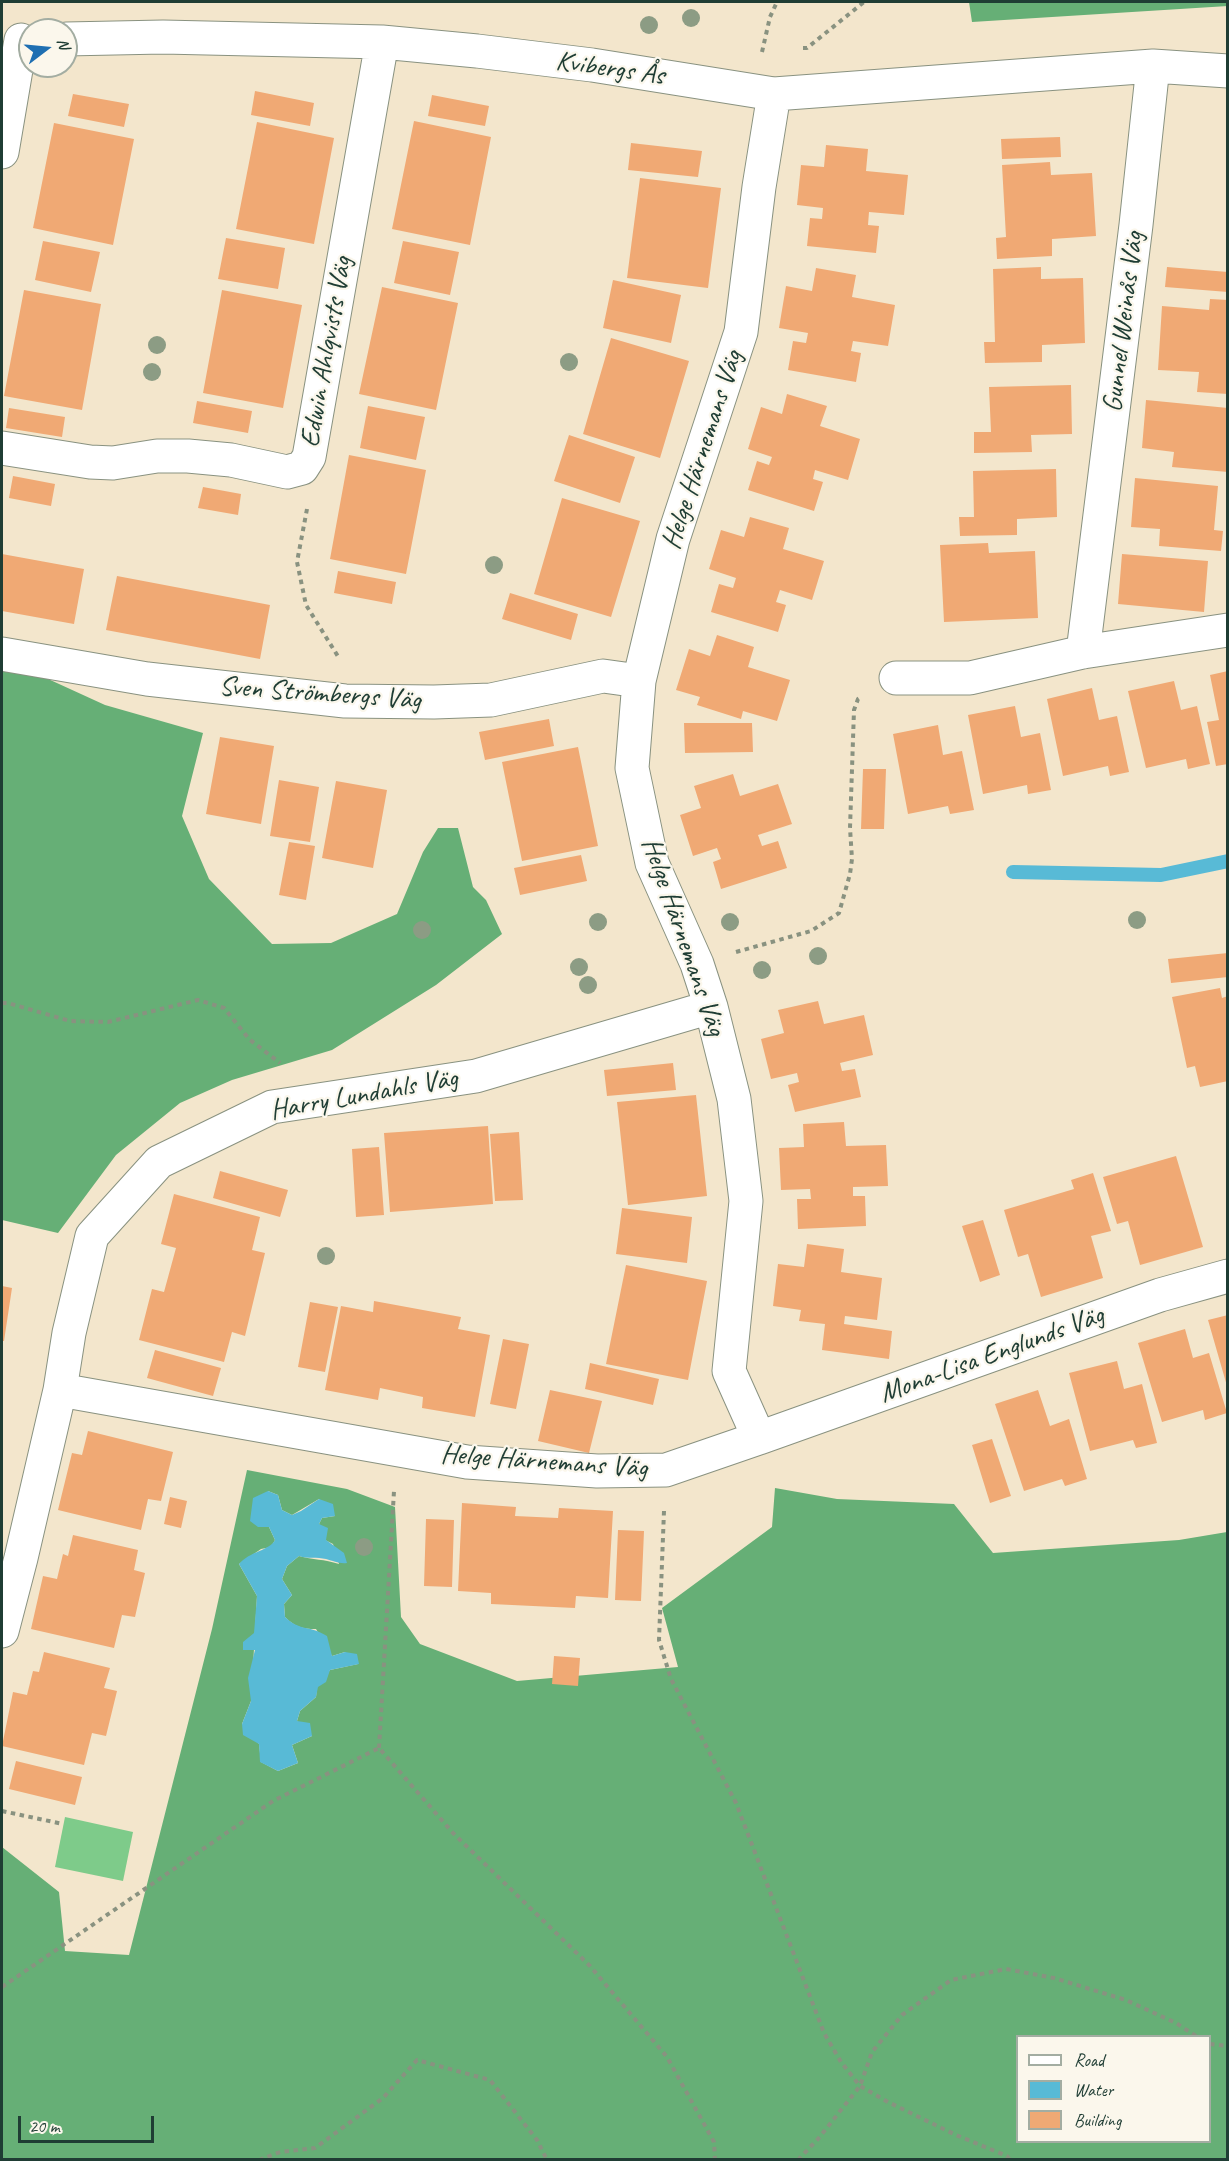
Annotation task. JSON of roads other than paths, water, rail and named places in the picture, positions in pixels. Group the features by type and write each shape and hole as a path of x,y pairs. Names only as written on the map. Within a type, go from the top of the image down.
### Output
{"street":[{"name":"Kvibergs Ås","path":"78,39 381,42 592,65 763,93 1153,66"},
{"path":"2,152 18,40"},
{"name":"Edwin Ahlqvists Väg","path":"2,448 90,462 113,463 157,456 188,456 231,460 287,472 302,468 309,457 381,42"},
{"path":"1153,66 1227,71"},
{"name":"Gunnel Weinås Väg","path":"1083,652 1136,225 1153,66"},
{"name":"Helge Härnemans Väg","path":"60,1390 467,1462 597,1471 666,1470 759,1438 729,1371 746,1201 734,1099 711,1007 697,964 652,863 632,768 639,681 673,539 741,332 759,187 763,93"},
{"path":"896,678 970,678 1083,652 1227,630"},
{"name":"Sven Strömbergs Väg","path":"2,654 147,680 345,701 491,700 603,676 639,681"},
{"name":"Harry Lundahls Väg","path":"2,1630 11,1556 60,1390 69,1333 92,1236 159,1162 272,1107 476,1076 711,1007"},
{"name":"Mona-Lisa Englunds Väg","path":"759,1438 1160,1295 1227,1275"}],"water":[{"path":"268,1491 278,1495 282,1510 292,1515 319,1499 333,1504 335,1516 322,1518 319,1524 328,1528 326,1540 344,1553 347,1563 299,1556 287,1566 282,1579 292,1595 284,1604 285,1617 296,1625 316,1630 327,1636 332,1656 345,1652 357,1654 359,1664 330,1670 326,1682 318,1687 316,1697 300,1711 297,1721 310,1723 312,1736 292,1745 298,1763 278,1771 260,1762 259,1744 243,1735 242,1724 251,1701 248,1678 255,1650 243,1650 243,1642 254,1633 257,1596 239,1564 248,1556 268,1547 275,1540 269,1527 258,1527 250,1521 253,1498"}],"waterway":[{"path":"1013,872 1161,875 1228,861"}]}
